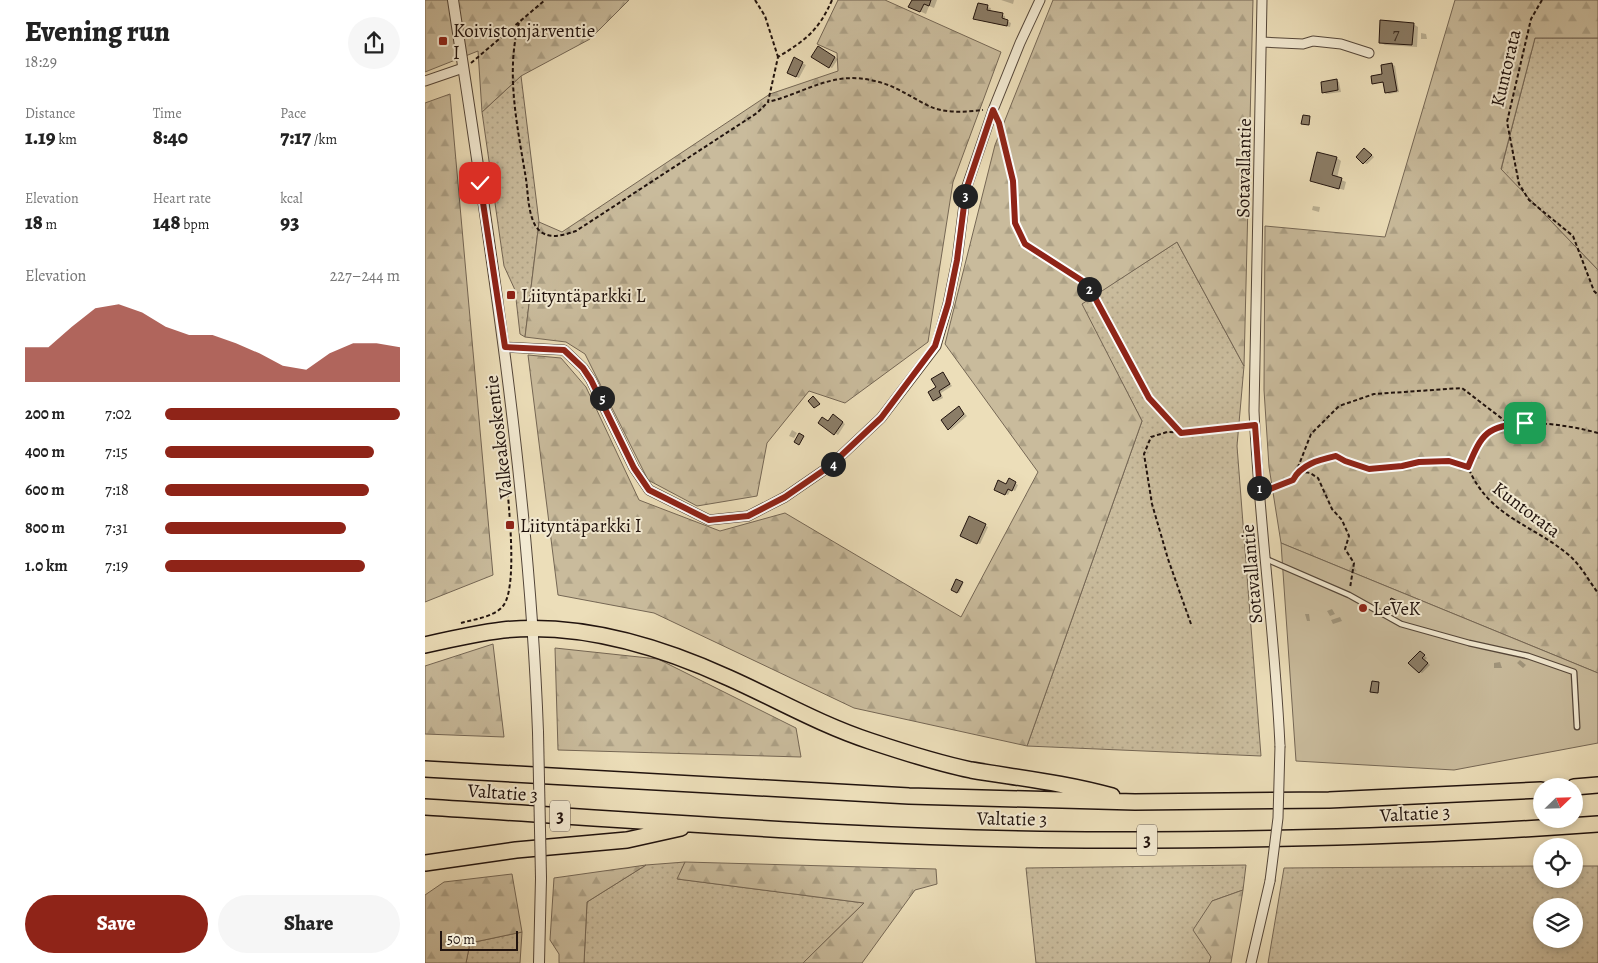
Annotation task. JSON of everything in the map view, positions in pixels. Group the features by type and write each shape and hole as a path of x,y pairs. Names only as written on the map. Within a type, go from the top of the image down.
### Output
{"highway":[{"path":"425,645 504,630 590,633 625,639 678,656 730,678 805,715 862,739 919,757 970,769 1073,785 1135,802"},
{"name":"Valtatie 3","path":"425,769 909,796 1135,802 1329,800 1533,790"},
{"path":"1583,786 1598,785"},
{"name":"Valtatie 3","path":"425,807 695,824 916,835 1107,840 1325,838 1533,824"},
{"path":"425,862 461,859 516,850 627,840 695,824"},
{"name":"Valtatie 3","path":"1583,824 1598,824"},
{"path":"425,874 461,859"}],"street":[{"name":"Valkeakoskentie","path":"453,0 505,347 535,630 541,878 539,963"},
{"path":"505,347 564,350 583,368 601,397 634,468 649,490 709,520 748,516 785,497 830,466 881,418 935,346 948,304 957,260 966,190 993,110 1020,42 1040,0"},
{"name":"Sotavallantie","path":"1251,963 1271,881 1278,818 1280,746 1277,677 1255,425 1262,0"},
{"path":"1262,42 1331,43 1369,53"},
{"path":"425,81 463,68"}],"lane":[{"path":"1266,559 1349,595 1401,624 1469,643 1528,656 1574,672 1577,727"}],"path":[{"path":"463,68 495,45 545,0"},
{"path":"755,0 765,16 778,57 768,102"},
{"path":"778,57 801,43 823,21 833,0"},
{"name":"Kuntorata","path":"1542,0 1531,19 1507,122 1519,184 1529,200 1573,236 1594,291 1598,295"},
{"path":"519,23 513,44 513,69 520,138 531,212 535,226 547,236 562,236 576,231 757,113 768,102 788,97 811,85 842,78 874,80 908,93 928,106 953,112 993,110 999,123 1013,181 1015,223 1025,244 1081,280 1094,296 1149,398 1181,433"},
{"path":"1260,493 1293,480 1311,434 1339,406 1374,394 1462,388 1509,424"},
{"path":"1297,471 1316,461 1336,456 1369,469 1402,466 1419,462 1449,461 1468,467 1479,441 1491,430 1509,424 1573,426 1598,432"},
{"path":"1191,624 1168,559 1153,504 1144,454 1151,437 1167,432 1181,433 1255,425"},
{"path":"454,625 497,612 504,605 509,594 510,525 504,453"},
{"name":"Kuntorata","path":"1468,467 1476,486 1490,502 1571,557 1598,593"},
{"path":"1297,471 1310,473 1318,478 1332,509 1342,520 1349,536 1345,549 1354,563 1349,595"}],"green space":[{"path":"425,0 629,0 590,39 521,76 482,112 478,51 425,72"},
{"path":"838,0 885,0 1001,52 953,182 928,342 845,403 809,391 767,443 757,496 697,506 648,480 585,354 566,342 525,337 539,222 562,232 770,94 838,71 837,53 817,44"},
{"path":"1053,0 1253,0 1244,366 1177,242 1082,304 1142,421 1027,746 854,708 654,613 558,595 528,355 561,358 586,387 639,500 720,531 785,513 961,617 1038,472 945,344 995,145"},
{"path":"1455,0 1598,0 1598,38 1535,38 1501,169 1598,270 1598,673 1281,543 1269,467 1264,390 1265,226 1385,237"},
{"path":"1535,38 1598,38 1598,270 1501,170"},
{"path":"521,76 539,222 525,337 520,334 515,290 504,266 482,112"},
{"path":"450,94 493,575 425,602 425,103"},
{"path":"1177,242 1244,366 1237,446 1261,756 1027,746 1142,421 1081,304"},
{"name":"LeVeK","path":"1281,543 1598,673 1598,743 1454,770 1296,761"},
{"path":"493,644 504,737 425,734 425,666"},
{"path":"555,648 658,659 796,728 801,757 558,750"},
{"path":"685,862 678,879 864,903 803,963 584,963 587,902 646,865"},
{"path":"685,862 936,869 937,884 915,890 862,963 803,963 864,903 677,879"},
{"path":"646,865 587,902 584,963 559,963 559,954 550,940 554,878"},
{"path":"1246,865 1243,890 1212,901 1211,957 1209,963 1036,963 1026,868"},
{"path":"1533,866 1533,888 1583,888 1583,866 1598,866 1598,963 1268,963 1284,868"},
{"path":"512,874 522,932 470,943 466,963 425,963 425,895 444,882"},
{"path":"1243,890 1231,963 1209,963 1211,957 1193,930 1212,901"},
{"path":"522,932 520,963 466,963 470,943"}],"building":[{"path":"912,0 931,0 929,6 924,4 920,12 908,7"},
{"path":"978,3 988,5 987,10 1003,13 1002,18 1008,20 1007,26 973,19"},
{"path":"1380,20 1414,23 1412,45 1379,43"},
{"path":"818,46 835,57 829,68 811,57"},
{"path":"794,57 803,62 796,77 787,73"},
{"path":"1392,63 1397,91 1385,93 1383,82 1372,84 1371,76 1382,74 1381,65"},
{"path":"1337,79 1338,90 1322,93 1321,82"},
{"path":"1303,115 1310,116 1309,125 1301,124"},
{"path":"1364,148 1372,155 1363,164 1356,157"},
{"path":"1317,152 1337,157 1332,175 1342,178 1339,189 1310,181"},
{"path":"943,372 950,384 939,391 941,396 933,401 928,392 936,387 931,379"},
{"path":"813,396 820,404 814,408 808,401"},
{"path":"959,406 964,414 948,430 941,420"},
{"path":"833,414 843,422 834,435 818,423 822,417 828,421"},
{"path":"799,433 804,436 799,445 794,442"},
{"path":"1009,478 1016,482 1012,491 1008,489 1005,495 994,490 998,480 1006,484"},
{"path":"969,516 986,524 977,544 960,536"},
{"path":"956,579 963,582 957,593 951,590"},
{"path":"1391,598 1403,603 1399,613 1387,608"},
{"path":"1420,651 1425,655 1422,658 1428,663 1419,673 1408,663"},
{"path":"1372,681 1379,682 1378,693 1370,692"}],"place":[{"name":"Koivistonjärventie I","path":"443,41"},
{"name":"Liityntäparkki L","path":"511,295"},
{"name":"Liityntäparkki I","path":"510,525"},
{"name":"LeVeK","path":"1363,608"}],"route":[{"path":"480,183 505,347 564,350 583,368 591,380 601,397 634,468 649,490 709,520 748,516 785,497 830,466 881,418 935,346 948,304 957,260 966,190 993,110 999,123 1013,181 1015,223 1025,244 1081,280 1094,296 1149,398 1181,433 1255,425 1260,493 1293,480 1297,471 1316,461 1336,456 1369,469 1402,466 1419,462 1449,461 1468,467 1479,441 1491,430 1509,424 1525,423"}]}
